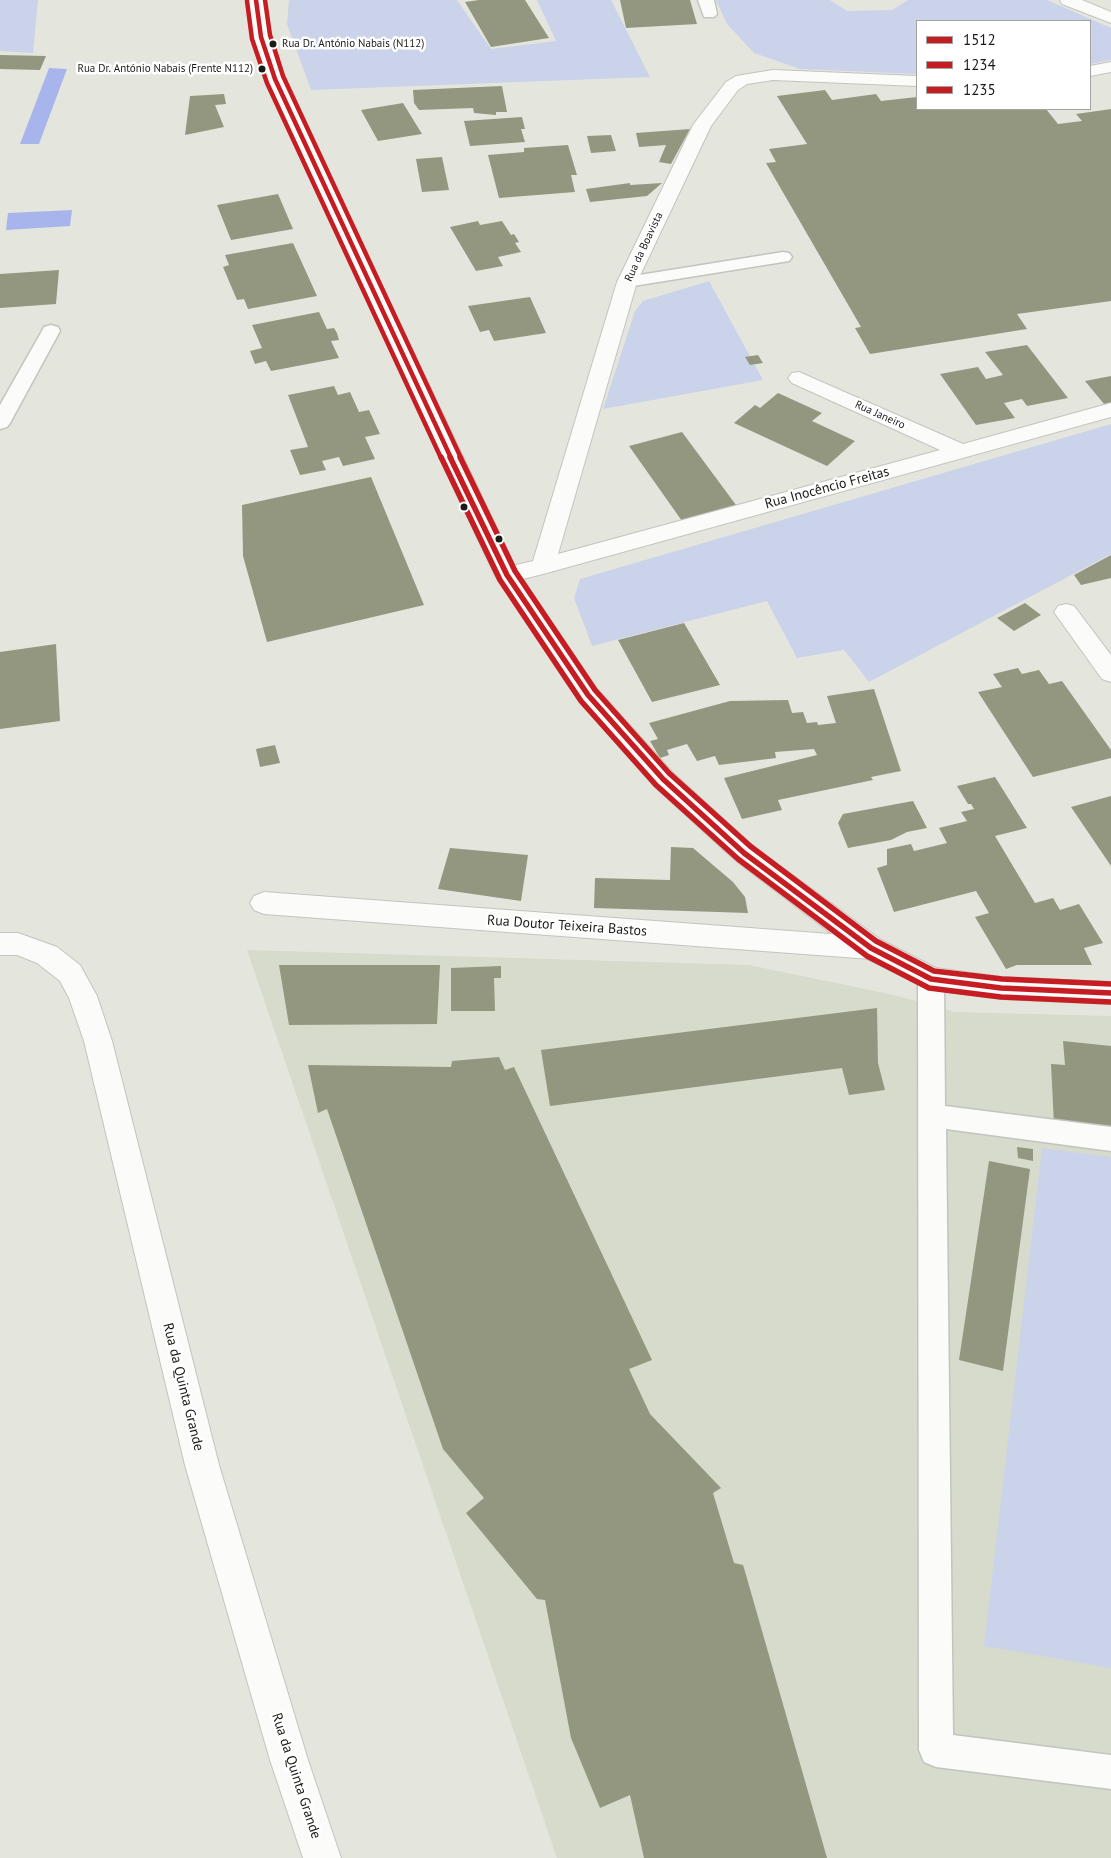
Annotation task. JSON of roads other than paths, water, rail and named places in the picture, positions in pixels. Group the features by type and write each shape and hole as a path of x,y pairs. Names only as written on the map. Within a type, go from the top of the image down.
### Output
{"street":[{"path":"256,0 261,37 275,79 507,575 588,694 663,779 744,853 871,948 931,979 1002,988 1111,993"},
{"path":"1068,0 1111,18"},
{"path":"1091,71 1111,67"},
{"name":"Rua da Boavista","path":"543,566 628,282 702,125 732,86 742,80 773,75 916,81"},
{"name":"Rua Janeiro","path":"800,378 961,451"},
{"name":"Rua Inocêncio Freitas","path":"543,566 1111,410"},
{"path":"507,575 543,566"},
{"path":"1066,612 1111,672"},
{"name":"Rua Doutor Teixeira Bastos","path":"264,903 871,948"},
{"name":"Rua da Quinta Grande","path":"9,944 47,955 70,973 82,996 98,1041 202,1465 289,1760 322,1858"}],"lane":[{"path":"628,282 782,257"},
{"path":"0,423 52,331"},
{"path":"931,979 936,1750 1111,1772"},
{"path":"931,1116 1111,1139"}],"water":[{"path":"49,68 67,69 39,144 20,144"},
{"path":"72,210 70,226 6,230 8,213"}],"place":[{"name":"Rua Dr. António Nabais (N112)","path":"273,44"},
{"name":"Rua Dr. António Nabais (Frente N112)","path":"262,69"}]}
